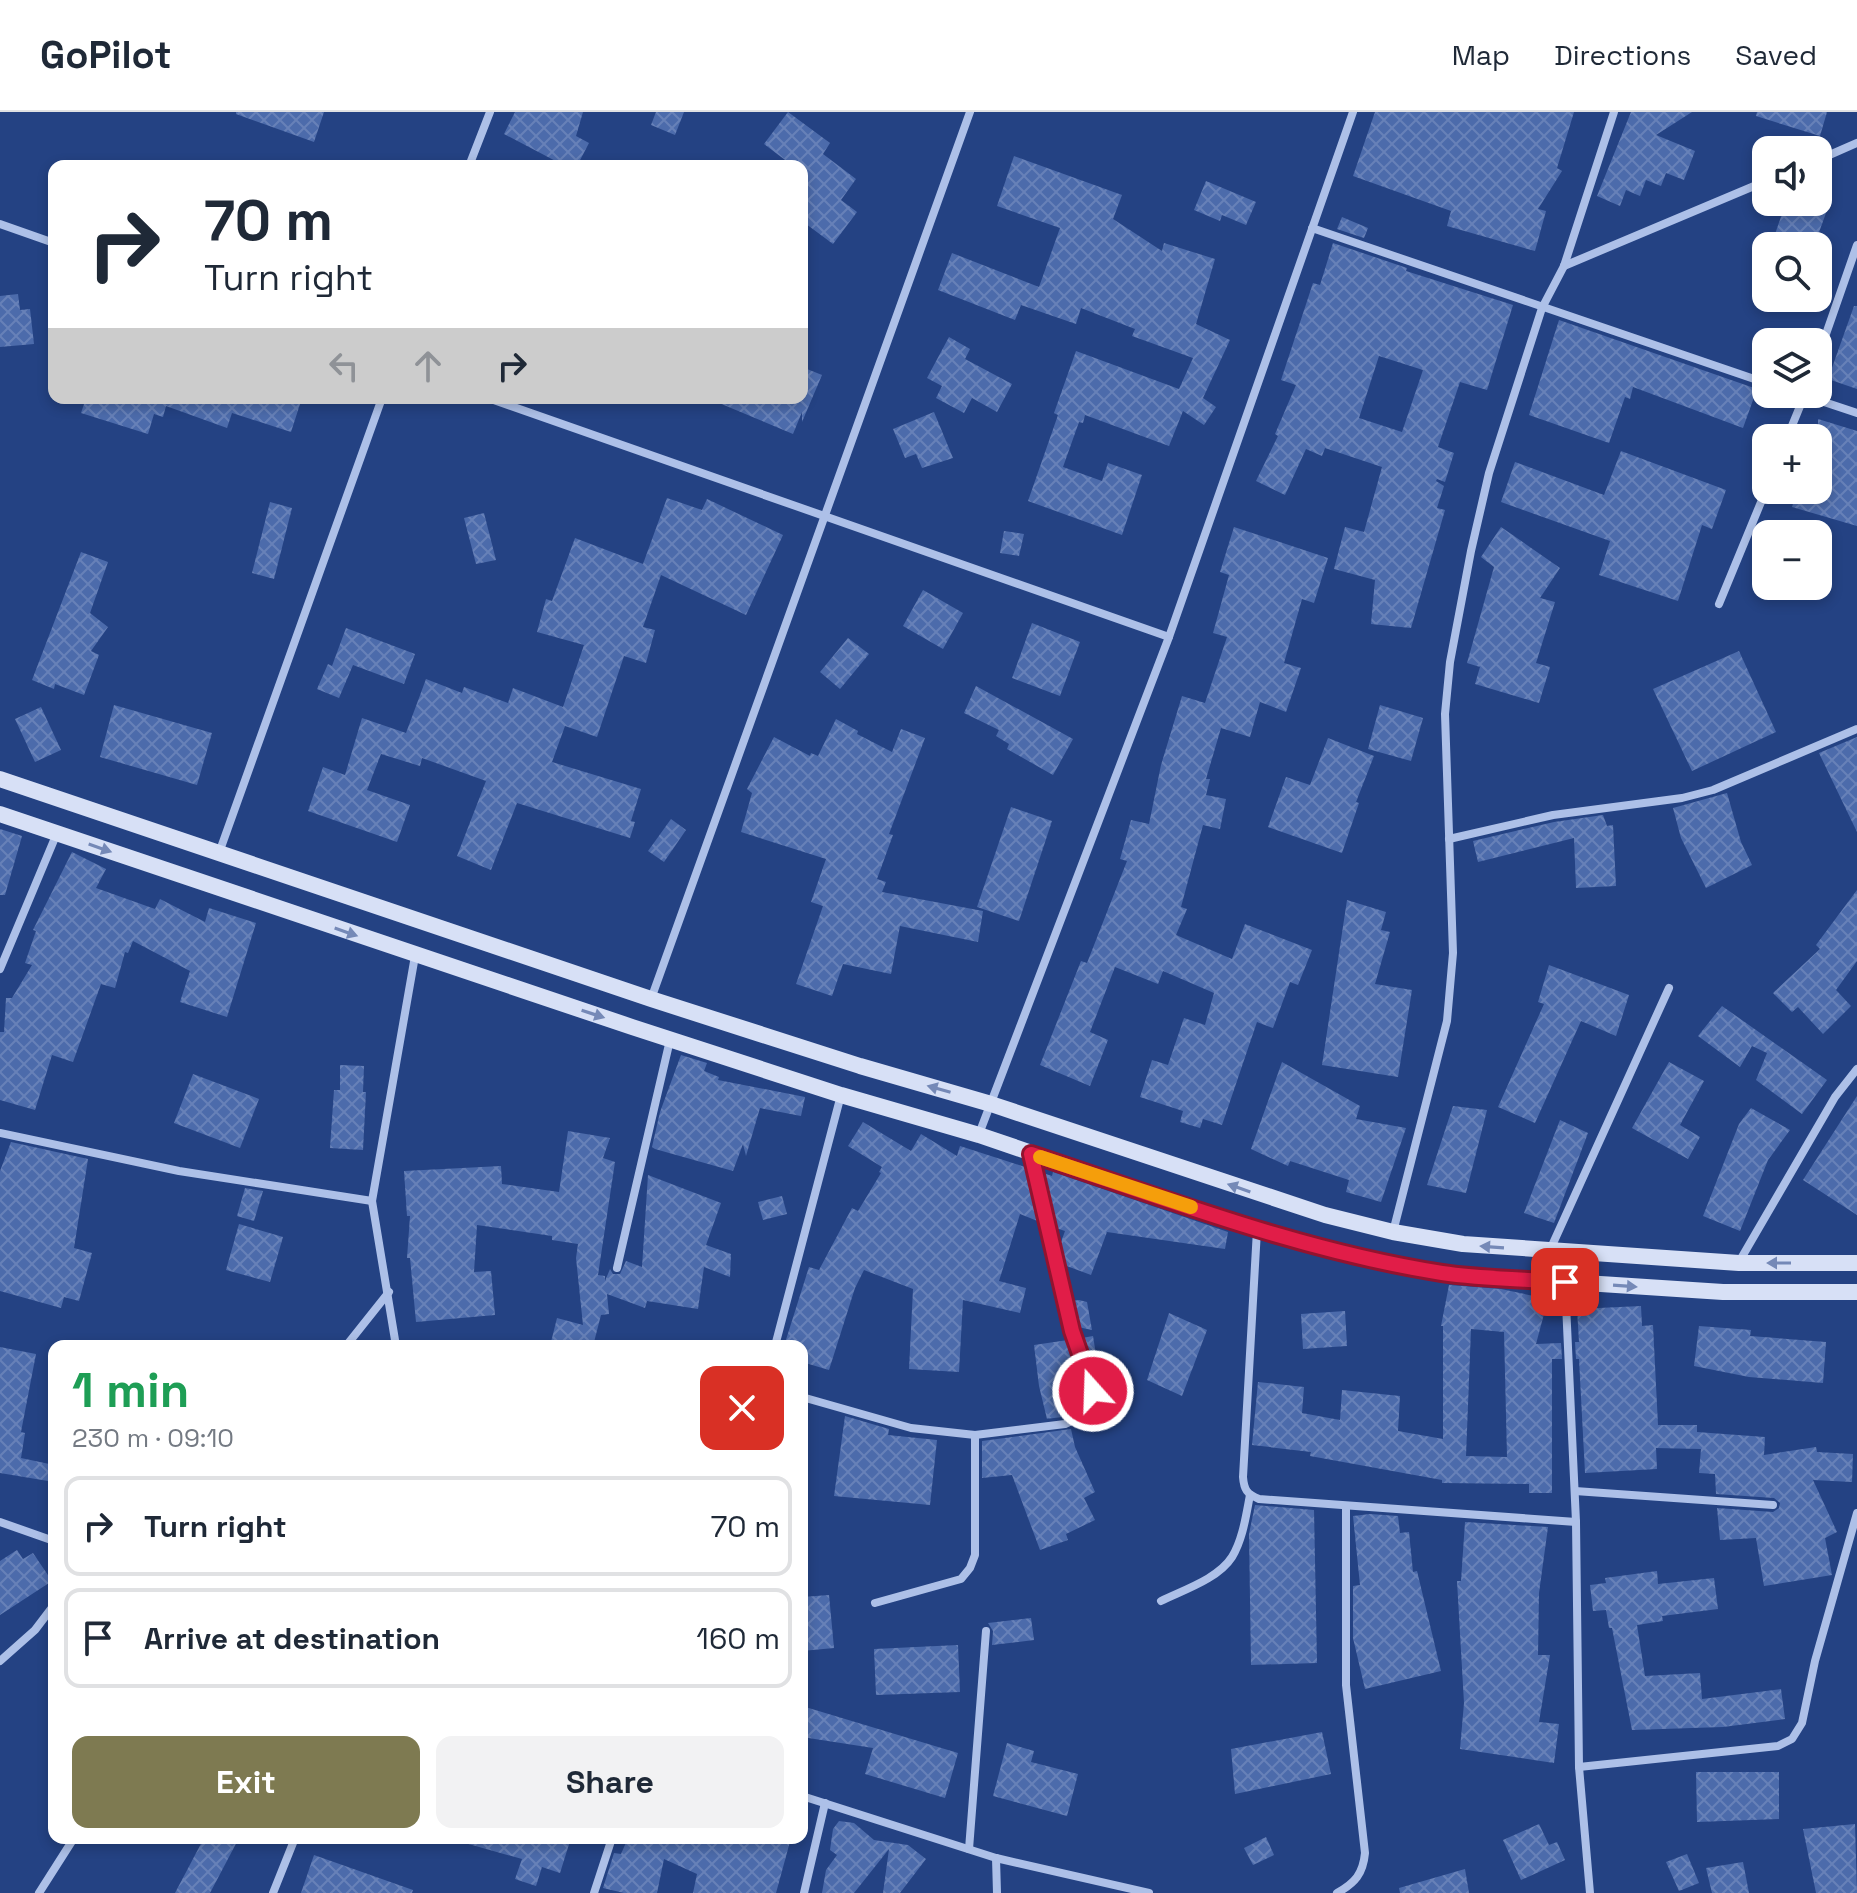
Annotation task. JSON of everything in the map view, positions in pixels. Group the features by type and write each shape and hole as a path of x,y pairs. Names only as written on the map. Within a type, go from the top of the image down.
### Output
{"main road":[{"path":"0,779 651,999 991,1104 1266,1197 1393,1232 1463,1244 1550,1251 1739,1263 1857,1263"},
{"path":"0,814 670,1040 979,1135 1257,1230 1376,1261 1446,1274 1565,1282 1723,1292 1857,1292"}],"street":[{"path":"471,160 490,112"},
{"path":"651,999 970,112"},
{"path":"979,1135 1169,637 1353,112"},
{"path":"1393,1232 1447,1021 1453,953 1445,714 1450,662 1471,551 1489,473 1542,308 1564,266 1614,112"},
{"path":"1832,154 1857,143"},
{"path":"1564,266 1752,187"},
{"path":"0,224 48,241"},
{"path":"1312,228 1752,378"},
{"path":"1828,328 1857,245"},
{"path":"219,853 380,404"},
{"path":"505,404 1169,637"},
{"path":"1832,405 1857,413"},
{"path":"1719,604 1760,504"},
{"path":"1449,839 1553,815 1682,798 1713,790 1857,729"},
{"path":"0,969 57,833"},
{"path":"395,1340 372,1201 415,956"},
{"path":"1550,1251 1669,988"},
{"path":"617,1268 670,1040"},
{"path":"1739,1263 1835,1097 1857,1069"},
{"path":"777,1340 841,1095"},
{"path":"0,1133 179,1171 372,1201"},
{"path":"808,1399 911,1428 975,1435 1065,1424 1089,1413 1094,1405 1093,1391 1072,1331 1031,1154"},
{"path":"1257,1230 1243,1477 1244,1489 1250,1495 1259,1499 1346,1507 1576,1522"},
{"path":"1565,1282 1576,1522 1579,1767 1590,1893"},
{"path":"351,1340 389,1292"},
{"path":"875,1603 961,1579 970,1568 975,1555 975,1435"},
{"path":"1575,1491 1773,1505"},
{"path":"1161,1601 1216,1573 1231,1558 1241,1538 1250,1495"},
{"path":"1337,1893 1363,1872 1365,1853 1346,1685 1346,1507"},
{"path":"1579,1767 1778,1746 1792,1739 1802,1723 1815,1661 1857,1513"},
{"path":"0,1522 48,1539"},
{"path":"0,1661 35,1630 48,1613"},
{"path":"969,1849 986,1631"},
{"path":"808,1798 996,1858 1149,1893"},
{"path":"804,1893 825,1803"},
{"path":"39,1893 70,1844"},
{"path":"273,1893 293,1844"},
{"path":"594,1893 610,1844"},
{"path":"996,1858 997,1893"}],"building":[{"path":"236,112 324,112 314,142"},
{"path":"515,112 583,112 576,136 589,143 580,160 554,160 504,134"},
{"path":"656,112 684,112 675,135 651,125"},
{"path":"788,112 830,143 823,154 856,179 841,200 857,212 833,244 808,225 808,160 785,160 764,144"},
{"path":"1375,112 1574,112 1557,168 1562,171 1538,209 1546,211 1535,251 1447,226 1451,211 1353,176"},
{"path":"1631,112 1692,112 1656,135 1695,151 1684,180 1666,173 1661,186 1646,180 1640,196 1626,190 1620,206 1597,196"},
{"path":"1757,112 1827,112 1820,136 1756,116"},
{"path":"1014,156 1122,195 1113,219 1162,251 1164,243 1215,259 1196,324 1230,340 1203,398 1216,407 1204,425 1183,411 1169,446 1085,415 1083,423 1079,422 1063,467 1102,481 1108,463 1142,475 1122,535 1028,501 1076,351 1179,389 1193,358 1132,336 1135,329 1081,308 1076,324 1021,305 1015,320 938,290 952,253 1039,287 1060,228 997,206"},
{"path":"1206,181 1256,202 1246,225 1222,215 1220,221 1194,210"},
{"path":"1781,216 1825,216 1819,232 1776,232"},
{"path":"1342,217 1368,228 1364,238 1337,229"},
{"path":"1333,243 1407,268 1406,271 1513,305 1487,390 1460,382 1438,447 1454,453 1445,482 1436,481 1444,486 1437,508 1445,510 1411,628 1371,624 1375,580 1334,569 1345,527 1364,532 1382,467 1325,448 1322,456 1306,449 1285,495 1256,481 1278,436 1275,434 1296,385 1281,380 1313,283 1320,285","holes":["1379,356 1423,370 1402,432 1359,418"]},
{"path":"18,294 20,310 30,309 34,344 0,347 0,296"},
{"path":"1854,306 1857,306 1857,389 1832,380 1832,368"},
{"path":"1559,320 1752,387 1752,403 1743,428 1633,387 1630,399 1625,397 1609,443 1529,415"},
{"path":"949,337 970,349 965,359 1012,384 997,412 972,398 964,413 936,398 942,386 927,378"},
{"path":"808,369 822,375 802,422 802,412 793,434 721,404 808,404"},
{"path":"84,404 300,404 291,432 232,413 227,428 166,406 163,417 154,414 148,434 81,413"},
{"path":"934,412 953,458 922,468 916,454 905,458 893,429"},
{"path":"1818,419 1857,431 1857,526 1792,507 1793,504 1832,504 1832,424 1818,424"},
{"path":"1621,451 1726,490 1712,529 1702,525 1678,601 1599,575 1610,541 1501,502 1515,462 1604,495"},
{"path":"667,498 702,510 707,499 783,535 746,615 661,575 643,627 655,630 646,663 624,656 597,737 565,726 552,762 641,789 631,821 635,822 630,838 517,803 491,870 457,856 486,781 422,758 420,766 381,754 367,790 410,805 397,842 308,811 323,767 345,775 362,718 406,733 426,679 462,693 464,687 508,703 513,688 563,707 584,645 537,632 546,599 552,601 575,538 643,564"},
{"path":"270,502 292,508 274,579 252,573"},
{"path":"484,513 496,560 476,564 464,518"},
{"path":"1234,527 1328,558 1314,603 1302,599 1284,663 1301,668 1286,712 1260,702 1250,737 1221,728 1206,779 1210,779 1206,795 1226,799 1220,829 1203,825 1181,907 1187,909 1176,935 1232,959 1245,924 1312,950 1298,985 1290,982 1273,1028 1257,1022 1222,1125 1203,1119 1200,1128 1180,1122 1183,1111 1140,1097 1152,1060 1168,1065 1184,1018 1205,1025 1214,993 1163,971 1158,984 1115,967 1090,1032 1108,1040 1090,1086 1040,1065 1081,961 1087,963 1127,861 1120,859 1131,820 1149,824 1161,765 1182,696 1205,703 1227,637 1213,633 1229,575 1220,572"},
{"path":"1501,527 1560,568 1540,598 1555,602 1536,663 1550,667 1539,703 1475,684 1480,667 1467,663 1494,567 1481,557"},
{"path":"1004,531 1024,534 1019,556 1000,553"},
{"path":"81,552 108,562 90,613 108,627 91,651 99,655 84,695 55,684 54,689 32,680"},
{"path":"923,590 963,613 943,649 903,626"},
{"path":"1032,623 1080,642 1060,696 1012,678"},
{"path":"346,628 415,654 404,684 353,665 339,698 317,689 328,664 332,666"},
{"path":"848,638 869,654 840,689 820,672"},
{"path":"1739,651 1776,732 1692,771 1653,689"},
{"path":"976,686 1073,739 1053,775 1007,749 1009,744 996,736 999,730 964,713"},
{"path":"114,705 212,733 197,785 100,757"},
{"path":"1380,705 1423,718 1411,761 1368,749"},
{"path":"41,707 61,750 35,762 15,719"},
{"path":"836,719 892,752 901,729 925,738 889,834 893,835 877,879 886,882 882,892 983,911 978,942 900,926 891,974 843,964 832,996 796,984 823,906 811,902 826,859 741,832 752,793 747,789 774,737 810,756 811,753 818,756"},
{"path":"1857,737 1857,832 1819,753"},
{"path":"1328,738 1374,756 1356,802 1359,803 1342,853 1268,827 1286,777 1310,785"},
{"path":"1727,793 1741,842 1752,865 1706,888 1681,838 1673,808"},
{"path":"1011,807 1052,821 1019,921 977,907"},
{"path":"1603,815 1607,826 1613,825 1616,886 1576,888 1574,838 1478,862 1473,841 1554,822"},
{"path":"671,819 686,830 664,862 648,851"},
{"path":"0,829 22,836 5,895 0,895"},
{"path":"72,852 106,869 96,888 155,909 160,899 205,922 209,908 256,923 227,1017 180,1002 190,971 133,941 128,953 125,952 115,988 101,984 73,1062 52,1055 35,1110 0,1100 0,1032 4,1032 6,998 12,998 32,965 25,963 36,931 33,930"},
{"path":"1857,890 1857,961 1836,990 1851,1006 1823,1034 1798,1007 1792,1012 1773,993 1820,949 1816,945"},
{"path":"1347,900 1386,912 1381,930 1390,932 1375,984 1412,990 1398,1077 1322,1065"},
{"path":"1549,965 1629,995 1616,1036 1581,1021 1535,1123 1498,1107 1544,1004 1538,1002"},
{"path":"1722,1006 1827,1080 1802,1114 1756,1080 1767,1053 1752,1046 1740,1067 1698,1036"},
{"path":"681,1055 707,1063 704,1071 719,1077 718,1080 805,1097 801,1116 760,1108 746,1156 743,1144 733,1171 655,1149 652,1147 660,1112"},
{"path":"1282,1062 1360,1106 1356,1119 1406,1128 1381,1202 1346,1192 1349,1180 1290,1161 1288,1166 1251,1149"},
{"path":"1669,1062 1704,1081 1680,1125 1700,1137 1688,1159 1632,1128"},
{"path":"340,1065 364,1066 363,1150 330,1148 334,1090 340,1090"},
{"path":"193,1074 259,1099 240,1148 174,1123"},
{"path":"1857,1096 1857,1215 1803,1180"},
{"path":"1453,1106 1487,1110 1466,1193 1427,1185"},
{"path":"1751,1108 1790,1130 1768,1160 1740,1231 1703,1216 1739,1124"},
{"path":"1560,1120 1588,1133 1554,1223 1524,1213"},
{"path":"863,1122 911,1151 921,1134 957,1156 960,1146 1028,1168 1040,1222 1020,1214 999,1281 1026,1288 1020,1313 963,1300 959,1372 909,1369 913,1289 864,1270 855,1288 829,1370 808,1364 808,1340 786,1340 809,1267 819,1270 852,1208 858,1211 881,1173 882,1167 848,1146"},
{"path":"568,1131 610,1138 603,1158 615,1162 598,1275 605,1276 605,1281 610,1269 613,1274 620,1274 626,1261 642,1267 648,1175 721,1203 706,1245 731,1254 730,1277 704,1267 698,1309 647,1301 645,1308 607,1294 609,1314 601,1315 595,1340 552,1340 557,1318 583,1325 576,1258 578,1244 552,1240 552,1236 477,1225 474,1272 491,1271 495,1315 416,1322 410,1258 407,1258 410,1216 407,1216 404,1171 501,1166 502,1184 559,1192"},
{"path":"11,1142 88,1159 74,1248 92,1253 79,1301 64,1297 61,1308 0,1291 0,1171"},
{"path":"1053,1172 1228,1232 1225,1249 1107,1232 1091,1275 1064,1265 1060,1245 1065,1231 1056,1228 1043,1173 1052,1176"},
{"path":"245,1188 263,1191 254,1221 237,1216"},
{"path":"782,1196 787,1214 763,1220 758,1202"},
{"path":"239,1224 283,1237 270,1282 226,1270"},
{"path":"1449,1285 1501,1289 1548,1299 1536,1344 1561,1343 1562,1359 1552,1359 1552,1493 1529,1493 1529,1484 1442,1483 1442,1480 1310,1456 1311,1452 1252,1445 1258,1382 1304,1387 1302,1413 1340,1420 1342,1390 1400,1396 1398,1431 1443,1439 1441,1326","holes":["1471,1329 1504,1332 1507,1457 1466,1456"]},
{"path":"1072,1301 1087,1302 1092,1330 1078,1327"},
{"path":"1641,1306 1642,1326 1653,1325 1658,1425 1697,1425 1697,1432 1765,1437 1764,1455 1816,1447 1817,1452 1853,1454 1852,1482 1813,1480 1837,1532 1825,1538 1832,1575 1764,1586 1756,1538 1720,1540 1717,1508 1773,1512 1780,1503 1774,1498 1716,1494 1715,1474 1699,1473 1701,1449 1656,1448 1657,1469 1585,1473 1579,1359 1576,1359 1575,1342 1579,1342 1577,1309"},
{"path":"1345,1311 1347,1346 1303,1349 1301,1314"},
{"path":"1169,1313 1207,1330 1182,1396 1147,1380"},
{"path":"1699,1326 1751,1330 1750,1336 1826,1342 1823,1383 1749,1377 1694,1366"},
{"path":"1093,1336 1100,1379 1096,1380 1082,1338"},
{"path":"1068,1340 1082,1382 1064,1385 1069,1414 1047,1419 1034,1345"},
{"path":"0,1347 36,1354 21,1432 25,1433 21,1458 48,1464 48,1481 0,1473"},
{"path":"845,1416 889,1429 888,1435 937,1440 930,1505 834,1496"},
{"path":"1071,1429 1075,1447 1095,1492 1084,1498 1095,1520 1066,1534 1068,1540 1040,1550 1012,1475 982,1478 982,1441"},
{"path":"1255,1505 1314,1510 1317,1663 1251,1665 1249,1534"},
{"path":"1353,1516 1398,1516 1400,1533 1409,1532 1413,1572 1417,1571 1441,1671 1365,1689 1353,1638 1353,1586 1360,1585"},
{"path":"1465,1522 1548,1527 1539,1593 1538,1655 1550,1655 1539,1722 1559,1724 1554,1763 1460,1749 1464,1703 1457,1581 1461,1581"},
{"path":"17,1550 23,1559 33,1553 48,1575 48,1584 0,1615 0,1561"},
{"path":"1657,1571 1658,1584 1714,1578 1718,1609 1662,1616 1663,1621 1637,1625 1645,1676 1700,1673 1702,1699 1781,1689 1785,1719 1723,1727 1632,1730 1612,1628 1609,1628 1606,1610 1593,1611 1590,1585 1606,1583 1605,1578"},
{"path":"829,1595 834,1648 808,1650 808,1597"},
{"path":"1031,1618 1034,1640 992,1645 993,1631 988,1623"},
{"path":"958,1645 960,1692 876,1695 874,1649"},
{"path":"808,1708 958,1753 945,1798 865,1774 873,1748 808,1738"},
{"path":"1322,1732 1331,1774 1235,1794 1231,1749"},
{"path":"1007,1743 1034,1751 1031,1762 1078,1774 1067,1816 993,1796"},
{"path":"1696,1772 1779,1772 1779,1819 1697,1822"},
{"path":"839,1821 854,1823 874,1840 908,1845 926,1859 900,1893 883,1893 889,1849 854,1893 822,1893 826,1870 837,1855 830,1850 833,1829"},
{"path":"1539,1824 1549,1845 1557,1842 1565,1860 1521,1880 1503,1840"},
{"path":"1855,1824 1857,1893 1816,1893 1803,1829"},
{"path":"1266,1837 1274,1855 1253,1865 1244,1848"},
{"path":"201,1844 236,1844 210,1893 175,1893"},
{"path":"469,1844 569,1844 560,1873 542,1867 536,1886 515,1879 522,1859"},
{"path":"625,1844 789,1844 776,1893 693,1893 697,1874 664,1859 657,1893 624,1893 603,1888 614,1853 621,1854"},
{"path":"1687,1854 1699,1883 1679,1891 1666,1862"},
{"path":"314,1855 413,1890 412,1893 301,1893"},
{"path":"1743,1862 1749,1893 1712,1893 1706,1868"},
{"path":"1465,1869 1469,1893 1400,1893 1399,1888"}],"slow traffic":[{"path":"1040,1157 1191,1207"}],"route":[{"path":"1093,1391 1072,1331 1031,1154 1257,1230 1376,1261 1446,1274 1565,1282"}]}
